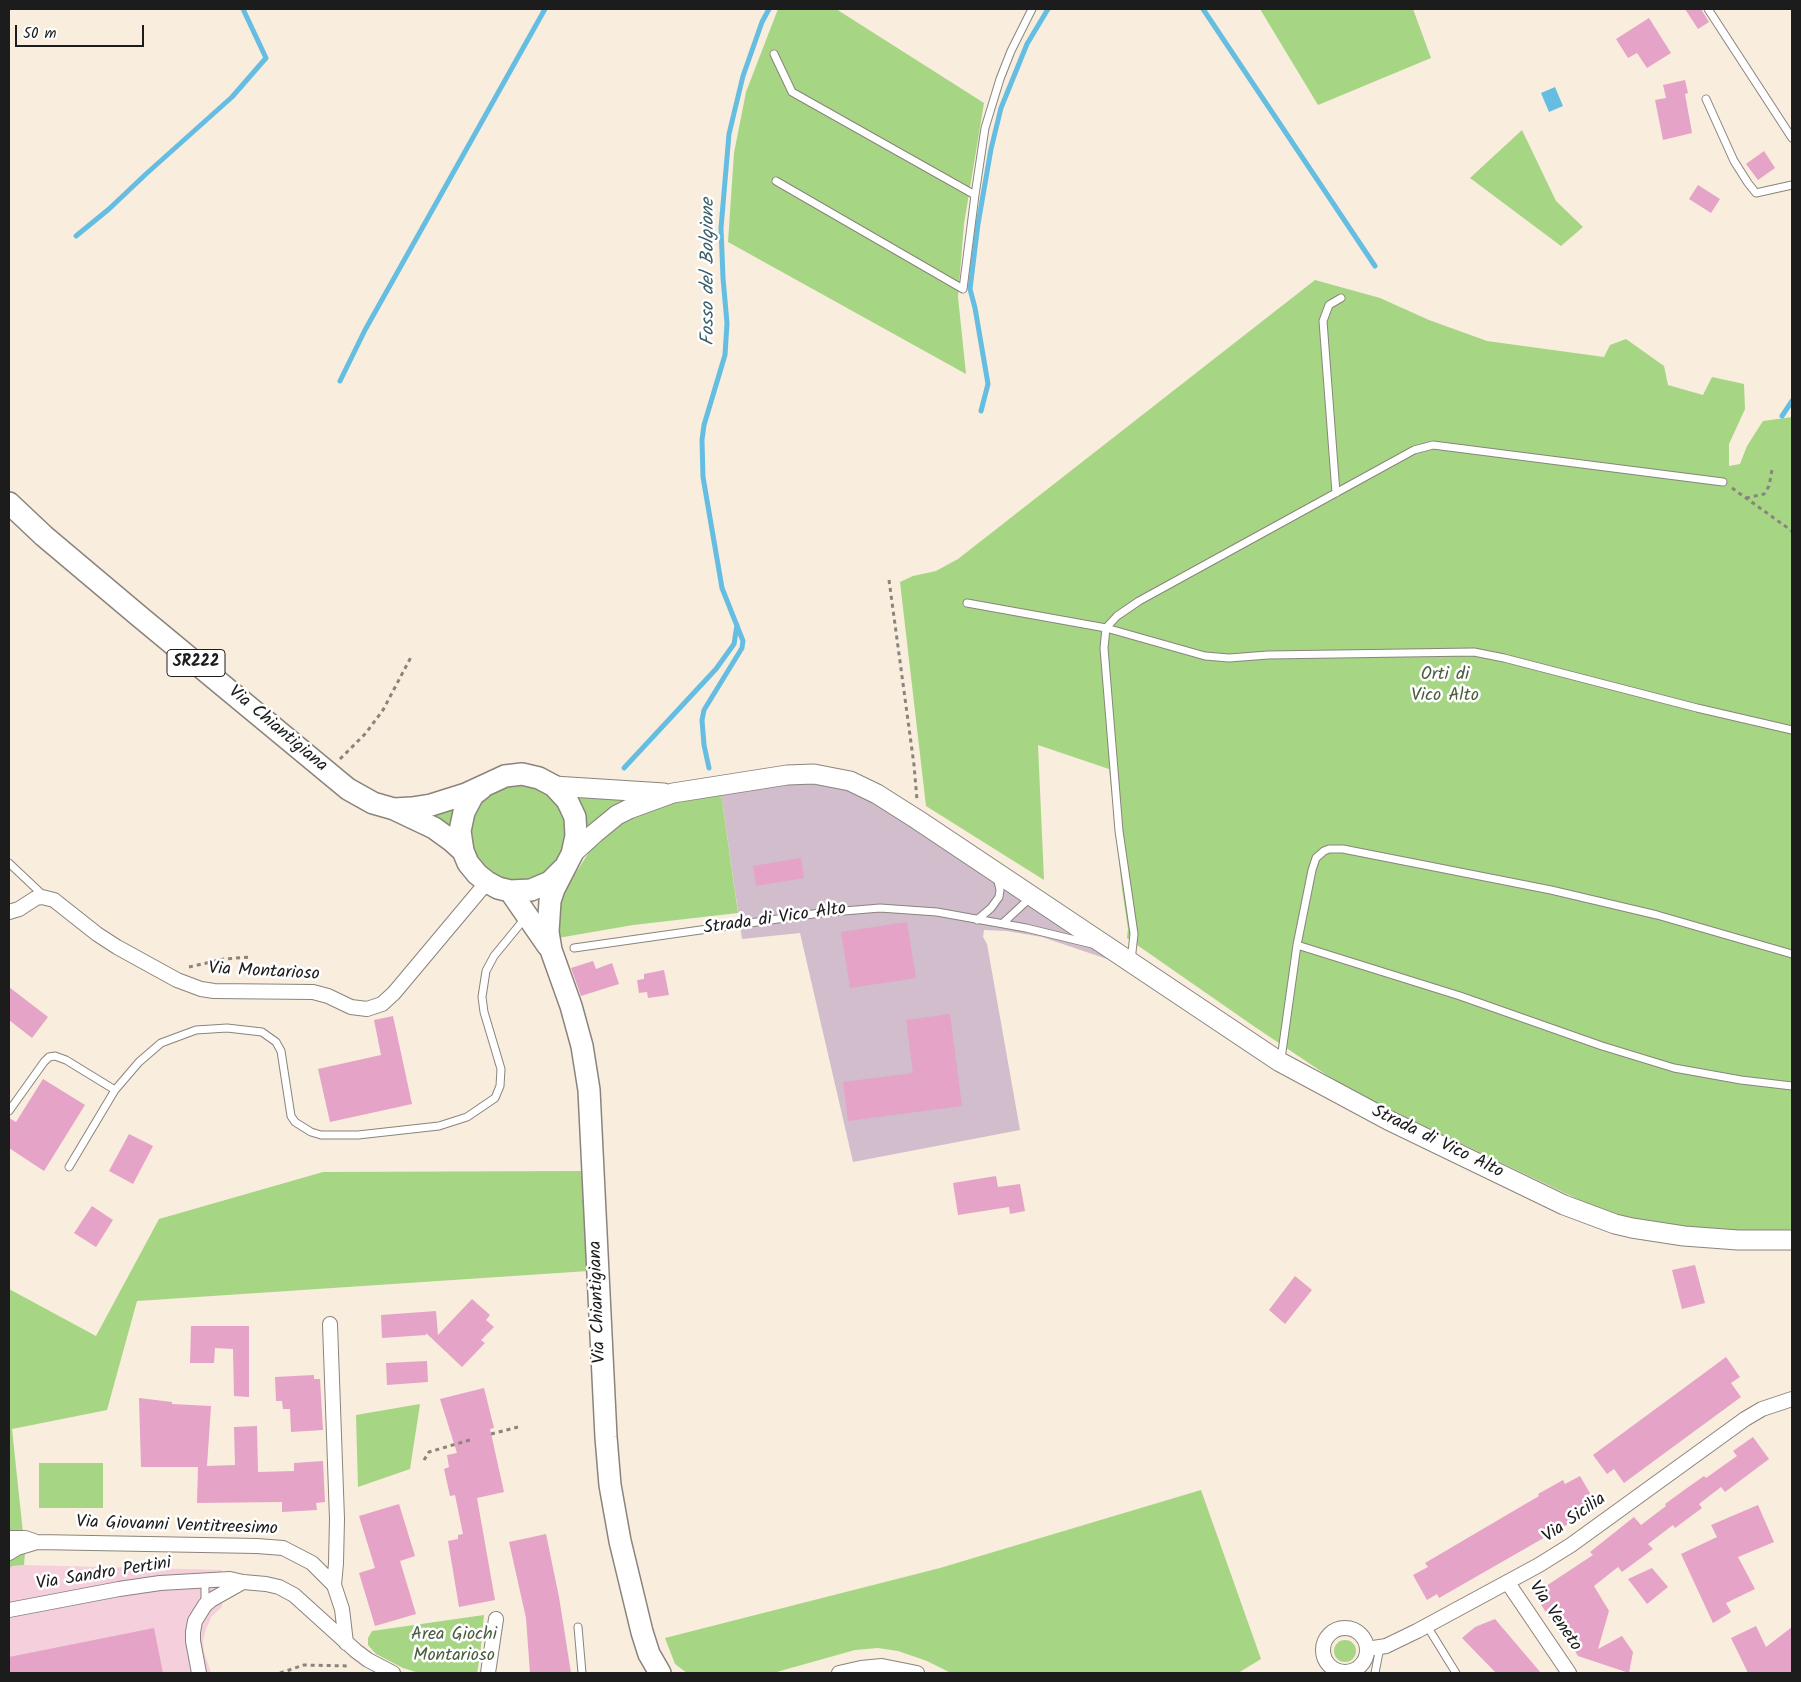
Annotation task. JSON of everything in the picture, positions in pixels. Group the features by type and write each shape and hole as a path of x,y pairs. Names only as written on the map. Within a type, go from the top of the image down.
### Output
{"main road":[{"name":"Via Chiantigiana","path":"9,503 44,536 327,772 364,799 394,809 442,833 463,851"},
{"name":"Via Chiantigiana","path":"394,809 412,808 448,800 505,776 522,774 538,778 554,786 567,800 574,817 576,836 569,861 550,900 548,921 551,950"},
{"name":"Via Chiantigiana","path":"488,782 474,795 464,812 460,831 463,851 468,863 476,874 487,882 510,890 531,890 550,882 569,861"},
{"name":"Via Chiantigiana","path":"510,890 551,950 571,1006 586,1067 591,1114 608,1469 620,1541 649,1664 660,1673"}],"street":[{"name":"Strada di Vico Alto","path":"569,861 595,833 617,815 673,793 773,776 814,774 838,777 863,786 918,820 1280,1062 1406,1128 1564,1205 1601,1220 1632,1228 1684,1236 1738,1240 1792,1240"},
{"name":"Strada di Vico Alto","path":"554,786 673,793"},
{"name":"Via Montarioso","path":"45,898 61,904 107,941 187,984 206,990 313,992 324,994 356,1008 367,1009 376,1007 398,989 487,882"},
{"path":"10,914 33,899 45,898"},
{"name":"Via Giovanni Ventitreesimo","path":"330,1324 337,1533 334,1585 342,1609 346,1643"},
{"name":"Via Sicilia","path":"1373,1648 1427,1626 1571,1545 1745,1419 1762,1409 1792,1399"},
{"name":"Via Giovanni Ventitreesimo","path":"9,1538 25,1538 37,1542"},
{"name":"Via Giovanni Ventitreesimo","path":"9,1553 16,1548 37,1542 276,1547 288,1550 306,1559 322,1571 334,1585"},
{"name":"Via Sandro Pertini","path":"9,1610 133,1587 230,1579 273,1586 289,1592 305,1604 346,1643"},
{"path":"199,1673 194,1648 193,1632 195,1621 205,1605 219,1594 243,1582"},
{"name":"Via Veneto","path":"1508,1582 1569,1673"},
{"path":"488,1673 496,1619"},
{"path":"346,1643 368,1660 393,1673"},
{"path":"839,1673 882,1666 917,1673"}],"lane":[{"path":"776,180 963,289 975,194 986,128 1000,79 1011,51 1032,9"},
{"path":"1708,9 1792,138"},
{"path":"774,54 792,92 975,194"},
{"path":"1706,100 1734,161 1756,193 1792,185"},
{"path":"1336,493 1323,321 1329,305 1341,298"},
{"path":"1123,957 1134,934 1118,822 1104,648 1106,628 1117,616 1139,601 1414,450 1433,445 1723,482"},
{"path":"967,603 1106,628 1188,653 1216,657 1474,652 1792,730"},
{"path":"1280,1062 1297,945 1314,863 1324,851 1336,848 1551,890 1656,915 1792,954"},
{"path":"9,862 45,898"},
{"path":"977,920 991,908 999,897 1000,890 996,873"},
{"path":"1004,923 1032,896"},
{"name":"Strada di Vico Alto","path":"574,948 786,918 863,909 899,908 925,910 1004,923 1083,942 1123,957"},
{"path":"69,1167 115,1090 139,1062 161,1043 196,1030 227,1028 262,1032 276,1042 282,1051 291,1116 295,1122 320,1135 358,1135 412,1130 439,1126 467,1117 495,1098 500,1086 501,1069 484,1012 482,997 486,971 494,956 528,915"},
{"path":"1297,945 1460,996 1674,1068 1741,1080 1792,1086"},
{"path":"9,1111 44,1062 55,1056 66,1060 115,1090"},
{"path":"205,1581 205,1605"},
{"path":"1427,1626 1456,1673"},
{"path":"578,1627 582,1673"},
{"path":"1373,1648 1375,1673"}],"path":[{"path":"1745,498 1764,494 1769,486 1772,470"},
{"path":"1723,482 1792,531"},
{"path":"888,580 914,765 918,820"},
{"path":"327,772 366,733 384,710 411,657"},
{"path":"167,974 211,962 250,957"},
{"path":"491,1434 518,1427"},
{"path":"424,1460 430,1452 470,1440"},
{"path":"280,1673 304,1666 350,1666"}],"shaded area":[{"path":"812,782 842,787 878,805 968,862 1113,961 1042,937 1007,931 984,930 983,937 987,944 1020,1130 853,1162 800,933 742,939 721,793"},
{"path":"11,1566 222,1570 222,1607 212,1616 203,1641 211,1673 9,1673 9,1569"}],"green space":[{"path":"778,9 836,9 984,103 964,224 958,297 966,374 728,242 734,153 746,92"},
{"path":"1260,9 1413,9 1431,58 1318,105"},
{"path":"1522,130 1556,201 1583,227 1561,246 1470,178"},
{"name":"Orti di Vico Alto","path":"1315,280 1380,298 1429,320 1487,341 1604,357 1610,345 1626,339 1664,366 1668,385 1703,395 1712,377 1744,384 1745,409 1729,444 1729,466 1740,464 1747,446 1763,421 1792,417 1792,1230 1715,1230 1644,1221 1616,1215 1592,1206 1349,1090 1255,1027 1127,938 1128,929 1109,769 1038,745 1044,880 926,806 900,582 913,576 936,571 958,559"},
{"path":"519,785 537,788 553,799 564,815 567,833 564,851 553,867 537,878 519,881 501,878 485,867 474,851 471,833 474,815 485,799 501,788"},
{"path":"575,792 636,798 588,830 586,816"},
{"path":"721,793 738,913 633,925 558,938 559,905 563,893 598,838 612,826 651,807"},
{"path":"457,802 452,813 451,830 413,813"},
{"path":"583,1171 588,1271 137,1301 107,1410 12,1429 25,1552 24,1565 12,1566 9,1569 9,1289 96,1336 159,1219 323,1172"},
{"path":"420,1404 410,1469 358,1487 356,1415"},
{"path":"39,1463 103,1463 103,1508 39,1508"},
{"path":"1201,1490 1261,1659 1238,1673 951,1673 927,1661 898,1651 878,1648 855,1650 773,1673 687,1673 675,1664 665,1638 940,1568"},
{"name":"Area Giochi Montarioso","path":"484,1615 477,1673 419,1673 403,1668 376,1654 368,1645 368,1638 372,1631"},
{"path":"1345,1640 1355,1647 1356,1651 1349,1661 1345,1662 1335,1655 1334,1651 1341,1641"}],"water":[{"path":"1555,87 1563,106 1549,112 1541,93"}],"building":[{"path":"1685,9 1701,9 1709,22 1698,29"},
{"path":"1649,18 1671,53 1647,68 1637,53 1628,58 1616,39"},
{"path":"1685,80 1688,93 1685,94 1692,133 1663,140 1655,100 1666,98 1663,85"},
{"path":"1764,151 1775,168 1758,180 1746,164"},
{"path":"1698,185 1720,199 1711,213 1689,199"},
{"path":"801,858 804,878 756,886 753,866"},
{"path":"907,922 916,978 850,988 841,932"},
{"path":"593,961 596,969 612,963 619,984 581,996 571,968"},
{"path":"664,970 669,995 648,998 647,992 639,993 637,980 644,979 644,974"},
{"path":"9,987 48,1017 32,1038 9,1020"},
{"path":"950,1014 962,1106 848,1121 843,1082 913,1073 906,1020"},
{"path":"393,1016 412,1104 330,1122 318,1069 381,1055 374,1020"},
{"path":"43,1079 85,1105 44,1171 9,1148 9,1118 16,1122"},
{"path":"129,1134 153,1146 133,1184 109,1171"},
{"path":"996,1176 998,1187 1020,1184 1025,1211 1010,1214 1009,1207 958,1215 953,1183"},
{"path":"92,1206 113,1220 96,1247 74,1233"},
{"path":"1695,1265 1705,1303 1682,1309 1672,1270"},
{"path":"1295,1276 1312,1290 1285,1324 1269,1310"},
{"path":"472,1299 490,1315 486,1320 494,1327 481,1340 485,1343 462,1367 426,1333 426,1335 382,1338 381,1315 436,1311 438,1335"},
{"path":"191,1326 249,1326 249,1397 234,1396 233,1349 215,1348 214,1363 190,1363"},
{"path":"1726,1357 1740,1377 1731,1383 1741,1397 1624,1483 1614,1469 1607,1474 1593,1455"},
{"path":"427,1361 428,1382 387,1385 386,1363"},
{"path":"314,1375 314,1379 320,1379 323,1430 291,1432 290,1409 283,1409 282,1401 276,1401 275,1377"},
{"path":"484,1388 494,1428 490,1429 504,1492 477,1498 495,1600 459,1607 448,1541 458,1539 458,1535 463,1534 455,1495 450,1496 444,1469 449,1467 447,1455 457,1453 440,1399"},
{"path":"139,1398 172,1402 172,1404 211,1406 207,1466 235,1465 234,1427 257,1426 258,1472 294,1471 294,1463 323,1461 325,1502 316,1503 317,1510 282,1512 282,1502 197,1503 198,1467 141,1467"},
{"path":"1753,1437 1769,1459 1725,1492 1721,1487 1699,1504 1702,1508 1675,1528 1673,1525 1648,1544 1653,1549 1622,1572 1618,1567 1594,1586 1609,1611 1598,1649 1622,1636 1633,1652 1629,1673 1578,1656 1553,1615 1549,1617 1534,1594 1593,1555 1590,1552 1634,1517 1641,1525 1687,1488 1704,1476 1706,1478 1737,1456 1733,1451"},
{"path":"1580,1476 1595,1502 1586,1507 1589,1512 1439,1598 1437,1594 1427,1600 1413,1575 1428,1567 1425,1563 1539,1496 1538,1494 1563,1480 1565,1484"},
{"path":"399,1504 415,1556 400,1561 416,1614 375,1626 359,1573 375,1568 359,1516"},
{"path":"1758,1505 1774,1542 1738,1557 1755,1589 1726,1603 1731,1612 1713,1623 1681,1554 1717,1537 1711,1525"},
{"path":"546,1534 559,1597 571,1673 530,1673 526,1618 509,1542"},
{"path":"1652,1568 1668,1587 1647,1604 1628,1579"},
{"path":"1495,1619 1541,1673 1496,1673 1462,1638 1475,1627"},
{"path":"1756,1626 1766,1647 1792,1627 1792,1673 1748,1673 1731,1638"},
{"path":"154,1628 163,1673 9,1673 9,1657"}],"waterway":[{"path":"76,236 109,209 232,97 266,58 243,9"},
{"path":"340,381 365,330 545,9"},
{"name":"Fosso del Bolgione","path":"709,768 704,745 702,720 704,710 742,648 743,641 722,588 703,477 702,440 704,425 725,355 727,323 721,228 729,134 743,76 762,22 769,9"},
{"path":"981,411 988,384 970,289 978,224 991,149 1001,108 1027,44 1048,9"},
{"path":"1203,9 1375,266"},
{"path":"1782,416 1792,401"},
{"path":"624,768 716,669 734,644 737,625"}]}
